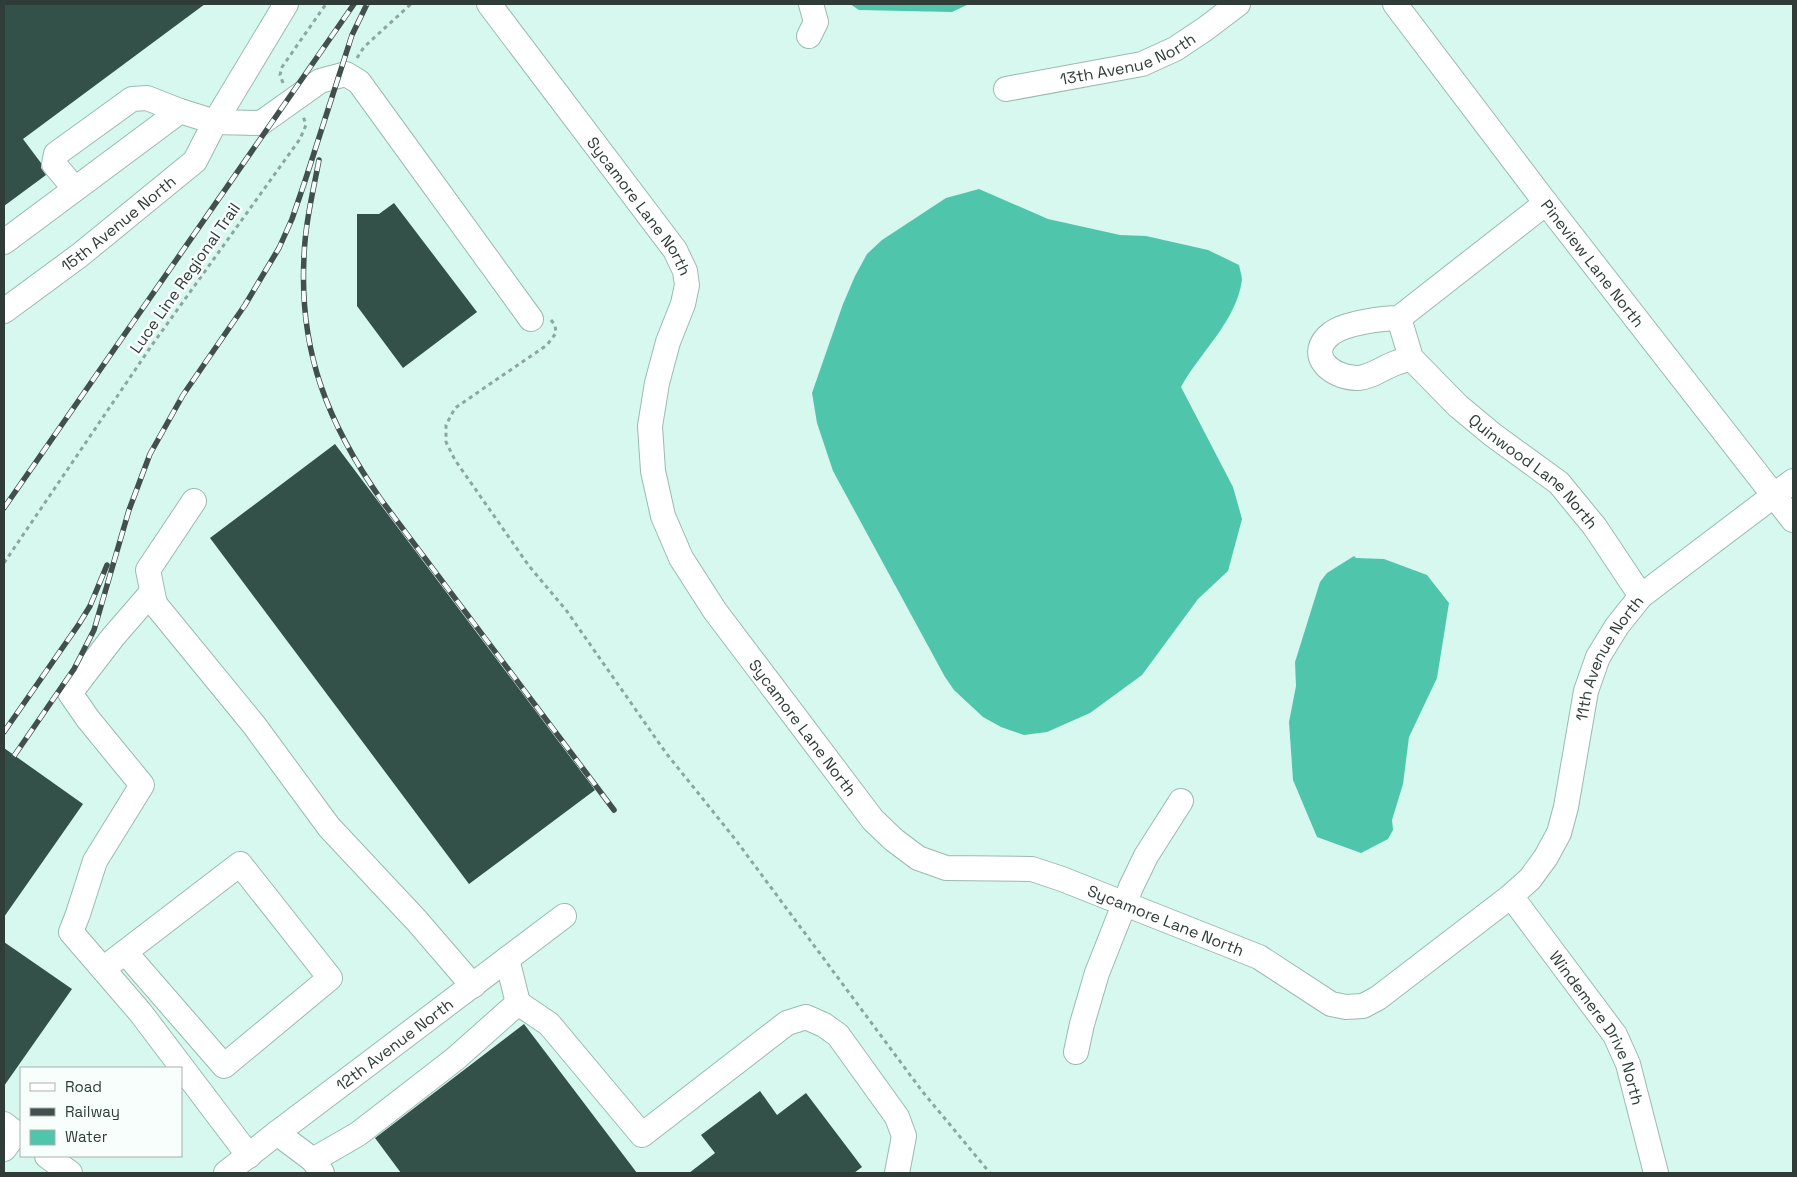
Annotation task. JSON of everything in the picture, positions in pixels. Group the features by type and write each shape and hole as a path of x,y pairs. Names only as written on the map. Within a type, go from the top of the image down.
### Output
{"street":[{"name":"15th Avenue North","path":"4,311 80,255 195,161 215,122 286,4"},
{"name":"Sycamore Lane North","path":"489,4 675,250 684,271 687,285 684,304 668,342 656,383 650,426 653,471 662,516 682,558 715,611 873,820 894,840 918,858 946,868 1032,869 1062,879 1259,958 1331,1004 1346,1008 1363,1006 1378,998 1511,896"},
{"path":"809,36 816,22 811,4"},
{"name":"13th Avenue North","path":"1006,89 1142,64 1175,50 1238,4"},
{"name":"Pineview Lane North","path":"1395,4 1546,203 1793,520"},
{"path":"75,189 54,164 56,154 132,99 147,98 215,122 261,123 320,81 346,74 359,82 531,319"},
{"path":"4,242 180,111"},
{"path":"1411,358 1358,378 1332,372 1323,365 1320,354 1323,343 1332,333 1342,328 1399,318 1546,203"},
{"name":"Quinwood Lane North","path":"1399,318 1411,358 1465,412 1559,483 1595,527 1641,596"},
{"name":"11th Avenue North","path":"1511,896 1536,871 1559,833 1566,807 1586,691 1598,657 1617,626 1641,596 1793,481"},
{"path":"194,501 148,570 155,604 254,725 329,827 417,922 472,986"},
{"path":"152,592 113,637 70,693 88,719 142,784 95,861 71,932 140,1012 182,1067"},
{"path":"1076,1052 1097,973 1125,903 1146,856 1181,801"},
{"path":"103,969 125,952 240,864 330,978 224,1066 125,952"},
{"name":"Windemere Drive North","path":"1511,896 1616,1035 1628,1064 1656,1173"},
{"name":"12th Avenue North","path":"226,1173 277,1132 564,916"},
{"path":"507,959 518,1003 548,1024 642,1135 788,1023 806,1017 824,1025 838,1035 897,1117 904,1136 897,1173"},
{"path":"277,1132 318,1167 455,1059 518,1003"},
{"path":"166,1046 189,1026"},
{"path":"182,1067 249,1156"},
{"path":"48,1157 70,1173"}],"path":[{"name":"Luce Line Regional Trail","path":"4,563 152,345 300,139 306,125 302,114 280,75 282,67 326,4"},
{"path":"346,74 364,47 410,4"},
{"path":"518,365 455,408 446,425 446,442 454,460 529,566 566,610 666,753 734,839 922,1091 990,1173"}],"water":[{"path":"850,4 969,4 952,12 859,10"},
{"path":"979,189 1048,219 1120,235 1146,236 1208,250 1239,265 1242,278 1233,310 1181,387 1233,487 1242,519 1228,571 1198,599 1142,675 1090,713 1047,732 1024,735 1001,727 983,717 954,690 945,677 833,471 817,423 812,393 843,304 867,254 882,240 946,198"},
{"path":"1354,556 1356,558 1384,559 1427,575 1449,603 1437,678 1409,737 1403,784 1392,820 1393,830 1388,839 1361,853 1317,837 1293,780 1289,722 1296,686 1295,662 1320,582 1327,573"}],"building":[{"path":"4,4 205,4 23,139 41,163 41,168 46,175 4,206"},
{"path":"394,203 477,312 403,368 357,306 357,214 379,214"},
{"path":"335,444 595,790 469,884 210,538"},
{"path":"4,748 83,804 4,917"},
{"path":"4,942 72,989 4,1086"},
{"path":"524,1024 637,1173 401,1173 375,1138"},
{"path":"760,1091 777,1115 806,1093 862,1167 854,1173 689,1173 715,1153 701,1135"}],"railway":[{"path":"4,508 354,4"},
{"path":"14,756 74,669 94,630 129,510 150,454 183,395 245,305 279,248 292,219 352,35 367,4"},
{"path":"319,160 306,232 304,292 306,324 312,356 332,415 346,444 382,501 614,810"},
{"path":"4,732 79,624 90,606 107,565"}]}
